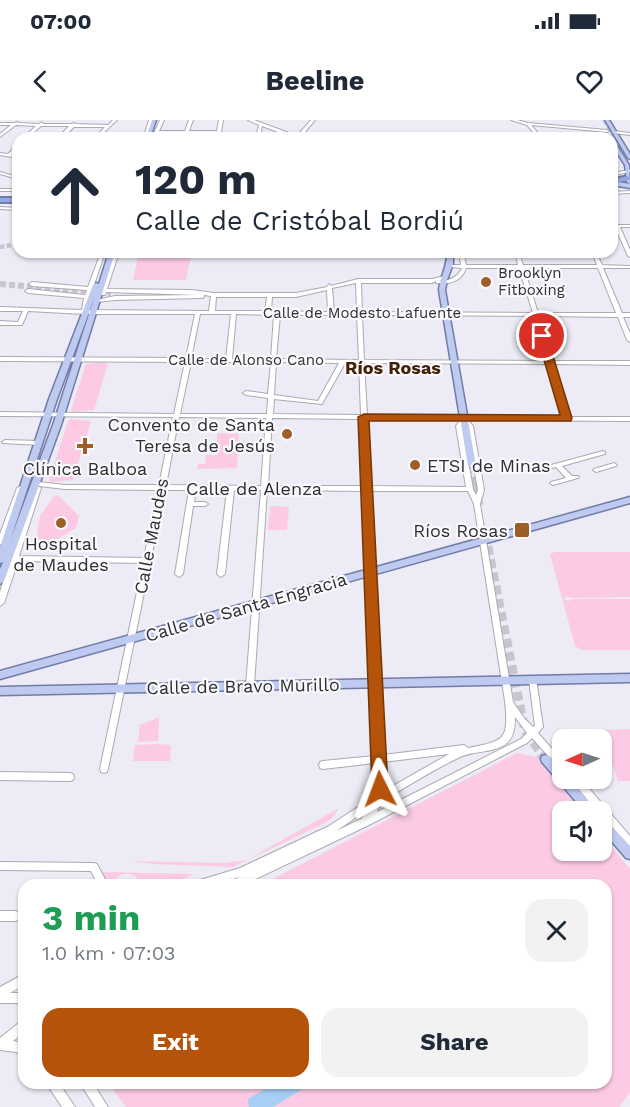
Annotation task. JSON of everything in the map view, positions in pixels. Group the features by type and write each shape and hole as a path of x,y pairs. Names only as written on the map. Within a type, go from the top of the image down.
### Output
{"main road":[{"path":"600,120 607,131"},
{"path":"618,145 630,164"},
{"path":"627,151 630,158"},
{"path":"618,154 627,165 630,181"},
{"path":"0,560 84,308 107,258"},
{"path":"0,581 97,306 109,258"},
{"path":"450,258 451,266 442,290 472,466"},
{"name":"Calle de Santa Engracia","path":"0,675 630,500"},
{"name":"Calle de Bravo Murillo","path":"0,691 630,678"},
{"path":"546,759 552,766"},
{"path":"572,789 583,801"},
{"path":"612,834 630,854"}],"street":[{"path":"66,132 79,120"},
{"path":"102,132 115,120"},
{"path":"156,120 157,132 188,132 190,120"},
{"path":"250,120 261,122 284,132"},
{"path":"302,132 313,120"},
{"path":"513,120 528,124 607,131"},
{"path":"0,136 18,122"},
{"path":"33,132 43,122"},
{"path":"0,124 43,122 108,126"},
{"path":"528,124 535,132"},
{"path":"2,154 10,154"},
{"path":"618,234 630,256"},
{"path":"84,308 101,258"},
{"path":"97,306 115,258"},
{"path":"110,295 300,294 358,281 452,281 461,276 464,266 462,258"},
{"path":"519,258 567,418"},
{"path":"596,258 630,340"},
{"path":"451,266 630,267"},
{"path":"358,281 378,758 383,797 387,805 394,808"},
{"path":"32,284 90,288"},
{"path":"329,286 331,313"},
{"path":"104,290 204,295"},
{"path":"28,291 87,297"},
{"path":"0,309 73,311 97,306 115,298 204,295"},
{"path":"212,312 213,295"},
{"path":"268,312 270,295"},
{"name":"Calle de Modesto Lafuente","path":"97,306 198,312 630,315"},
{"path":"0,323 20,324 26,310"},
{"name":"Calle Maudes","path":"104,769 198,312"},
{"path":"229,360 234,312"},
{"path":"250,686 277,313"},
{"name":"Calle de Alonso Cano","path":"0,359 630,363"},
{"path":"246,393 320,403 343,361"},
{"path":"0,414 630,419"},
{"path":"323,765 481,749 506,738 510,731 506,680 477,504 470,489 459,426 464,419"},
{"path":"464,419 470,426 481,489 477,504"},
{"path":"5,442 39,442"},
{"path":"542,469 603,453"},
{"path":"0,543 26,471 35,454"},
{"path":"0,603 39,484 46,454"},
{"path":"588,457 598,469 614,465"},
{"path":"553,483 573,478 558,465"},
{"name":"Calle de Alenza","path":"39,484 44,486 193,488 470,489"},
{"path":"179,574 193,488"},
{"path":"221,574 231,488"},
{"path":"190,504 208,504"},
{"path":"14,558 146,561"},
{"path":"246,879 364,824 489,760 534,734 539,727 540,720 533,680"},
{"path":"509,701 515,713 552,754"},
{"path":"481,749 489,752 489,760"},
{"path":"218,879 236,874 332,829 383,797 469,750"},
{"path":"0,776 70,777"},
{"path":"583,789 630,843"},
{"path":"364,824 383,797"},
{"path":"0,866 94,867 100,879"},
{"path":"0,916 16,916"},
{"path":"0,993 18,982"},
{"path":"0,998 18,1000"},
{"path":"0,1045 18,1031"},
{"path":"0,1045 18,1047"},
{"path":"56,1089 69,1107"},
{"path":"90,1089 102,1107"}],"shaded area":[{"path":"138,258 191,258 186,280 133,280"},
{"path":"101,362 108,364 94,410 74,412 71,410 86,364"},
{"path":"71,419 91,421 73,480 51,482 49,480 68,421"},
{"path":"217,433 239,434 237,468 197,469 198,464 205,464 206,455 217,455"},
{"path":"55,495 59,496 79,516 76,528 42,548 35,549 40,516"},
{"path":"270,506 289,507 287,530 268,530"},
{"path":"555,552 630,552 630,597 572,598 567,596 563,599 569,601 573,599 630,599 630,650 582,650 575,646 550,554"},
{"path":"159,717 158,741 138,742 140,725"},
{"path":"630,729 630,781 618,781 612,763 612,730"},
{"path":"135,745 171,745 170,761 133,761"},
{"path":"517,753 536,757 552,776 552,789 563,789 573,801 552,801 552,861 612,861 612,847 630,869 630,1092 619,1107 273,1107 303,1089 612,1089 612,879 273,879"},
{"path":"339,808 325,823 233,867 132,861 225,863 247,860"},
{"path":"100,872 194,874 183,879 138,879 132,875 124,874 115,879 103,879"},
{"path":"112,1089 266,1089 249,1099 249,1107 126,1107"}],"water":[{"path":"266,1089 303,1089 273,1107 249,1107 248,1099"}],"tunnel":[{"path":"605,120 612,132"},
{"path":"0,247 12,245"},
{"path":"0,284 111,293"},
{"path":"472,466 475,485"},
{"path":"475,483 479,505"},
{"path":"485,533 525,731 542,754"},
{"path":"541,753 546,759"}],"place":[{"name":"Brooklyn Fitboxing","path":"486,282"},
{"name":"Convento de Santa Teresa de Jesús","path":"287,434"},
{"name":"Clínica Balboa","path":"85,446"},
{"name":"ETSI de Minas","path":"415,465"},
{"name":"Hospital de Maudes","path":"61,523"},
{"name":"Ríos Rosas","path":"522,530"}],"district":[{"name":"Ríos Rosas","path":"393,367"}],"route":[{"path":"380,789 365,484 364,417 567,418 542,336"}]}
